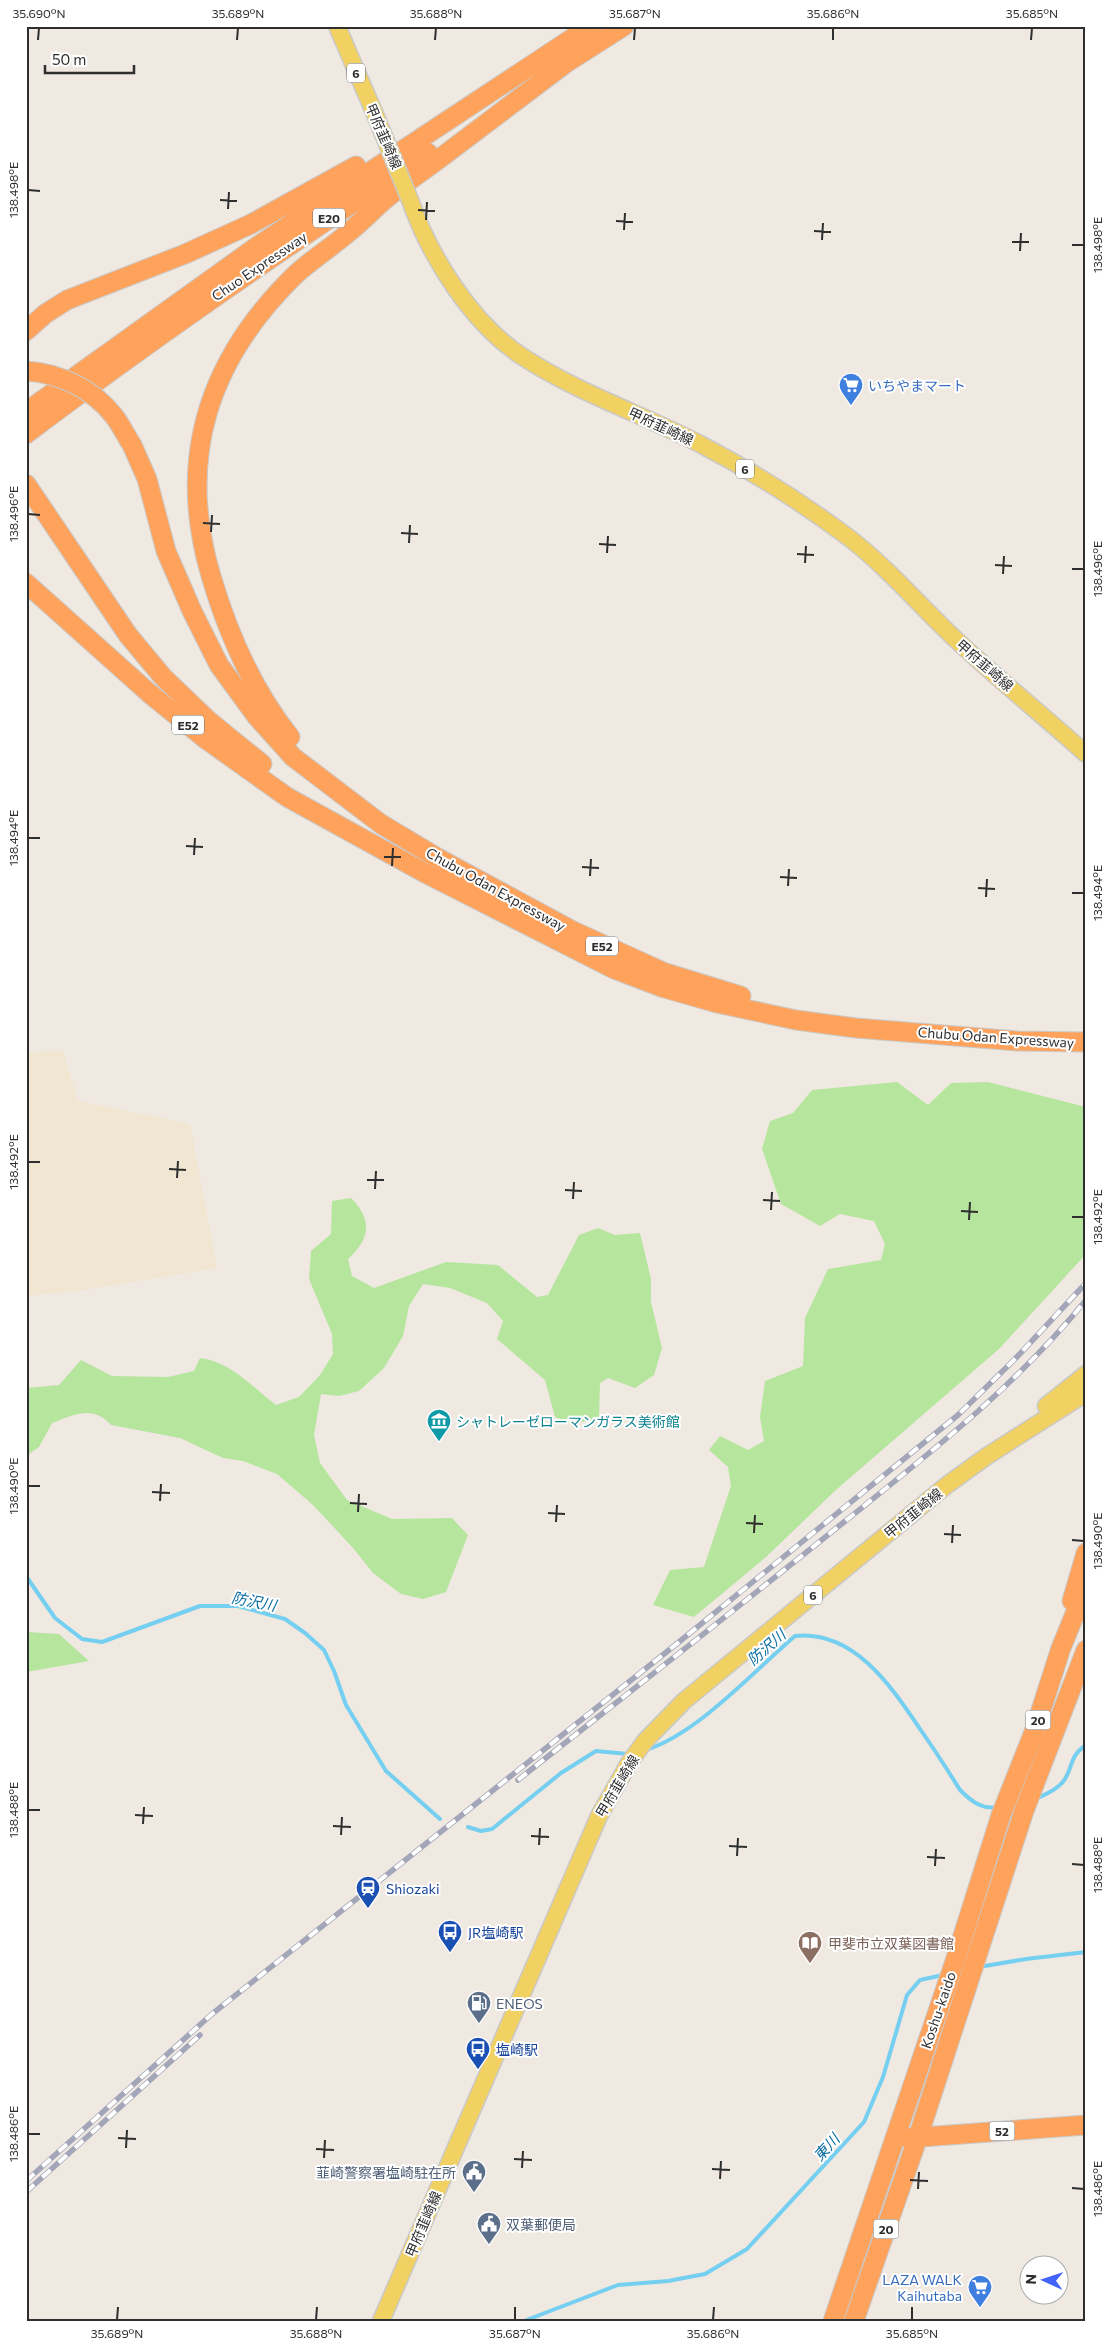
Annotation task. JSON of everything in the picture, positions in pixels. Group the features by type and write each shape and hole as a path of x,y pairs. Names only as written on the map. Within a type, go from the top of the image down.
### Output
{"highway":[{"name":"Chuo Expressway","path":"26,412 251,250 592,26"},
{"name":"Chuo Expressway","path":"26,434 176,323 268,259 624,26"},
{"path":"329,786 270,712 242,661 220,608 204,552 197,491 201,437 212,396 230,356 264,308 296,274 348,234 382,202 566,63"},
{"path":"26,331 45,314 67,300 185,254 252,224 502,84"},
{"name":"E52","path":"26,370 50,374 82,389 113,415 132,445 147,479 166,551 192,611 219,665 257,717 293,757 329,786"},
{"path":"26,484 39,506 128,635 164,677 210,722 258,761 369,842"},
{"name":"E52","path":"26,583 142,687 207,740 287,796 369,842"},
{"name":"Chubu Odan Expressway","path":"329,786 381,824 436,857 615,952 663,972 720,991 798,1011 906,1031"},
{"name":"Chubu Odan Expressway","path":"369,842 568,947 661,988 717,1003 796,1020 856,1028 1017,1040 1086,1042"},
{"path":"1061,1648 1086,1552"},
{"name":"Koshu-kaido","path":"833,2321 955,1961 1001,1815 1034,1732 1061,1648 1086,1587"},
{"name":"Koshu-kaido","path":"854,2321 918,2137 1024,1810 1086,1650"},
{"path":"1061,1713 1086,1668"},
{"name":"52","path":"894,2140 1086,2125"}],"main road":[{"name":"甲府韮崎線","path":"337,26 420,224 452,284 481,320 521,356 578,387 700,444 755,474 842,533 879,564 965,648 1086,754"},
{"path":"987,1456 1086,1374"},
{"name":"甲府韮崎線","path":"381,2321 592,1832 629,1763 646,1741 684,1701 732,1660 939,1492 987,1456 1086,1392"}],"shaded area":[{"path":"63,1051 78,1101 190,1124 217,1268 77,1291 26,1296 26,1052"}],"green space":[{"path":"897,1082 928,1105 951,1083 988,1082 1086,1107 1086,1254 999,1349 837,1489 766,1557 694,1617 653,1605 670,1570 704,1567 731,1486 728,1467 709,1450 720,1436 748,1450 764,1441 760,1417 765,1381 803,1366 805,1318 828,1269 881,1260 885,1244 874,1221 840,1214 820,1226 781,1204 762,1149 770,1121 793,1113 812,1090"},
{"path":"351,1198 363,1214 366,1222 366,1229 361,1244 348,1259 352,1276 374,1288 446,1262 498,1265 537,1297 548,1295 579,1235 598,1228 615,1235 640,1233 651,1279 651,1302 662,1348 654,1375 635,1388 608,1378 600,1383 599,1418 573,1424 555,1417 545,1380 497,1339 503,1321 487,1303 450,1288 423,1284 409,1306 403,1336 384,1368 359,1391 339,1396 321,1394 314,1435 320,1463 347,1500 392,1519 452,1518 468,1535 446,1592 423,1599 401,1594 373,1573 353,1548 313,1505 277,1474 243,1461 223,1458 180,1438 111,1425 97,1415 83,1413 52,1423 39,1447 26,1456 26,1388 59,1385 81,1360 112,1376 168,1377 194,1371 200,1358 211,1360 231,1369 276,1405 299,1397 320,1375 333,1354 332,1334 309,1279 311,1251 331,1234 332,1201"},
{"path":"26,1632 59,1634 89,1661 26,1672"}],"waterway":[{"name":"防沢川","path":"26,1576 55,1618 82,1639 102,1642 200,1606 238,1606 285,1619 324,1650 346,1705 386,1771 440,1819"},
{"name":"防沢川","path":"645,1750 664,1743 704,1717 795,1636 816,1637 835,1642 853,1651 869,1664 897,1695 960,1790 977,1804 992,1808 998,1807"},
{"name":"防沢川","path":"1035,1799 1052,1791 1062,1783 1068,1774 1074,1757 1086,1745"},
{"name":"防沢川","path":"468,1827 481,1831 492,1829 561,1773 596,1751 628,1754"},
{"name":"東川","path":"979,1967 1086,1952"},
{"name":"東川","path":"524,2321 618,2285 668,2281 705,2274 747,2249 864,2122 883,2077 907,1995 920,1980 943,1975"}],"railway":[{"path":"26,2181 212,2014 674,1646 958,1415 1015,1359 1086,1283"},
{"path":"518,1780 763,1587 940,1444 1031,1361 1086,1300"},
{"path":"26,2192 200,2035"}],"place":[{"name":"いちやまマート","path":"851,406"},
{"name":"シャトレーゼローマンガラス美術館","path":"439,1442"},
{"name":"Shiozaki","path":"368,1909"},
{"name":"JR塩崎駅","path":"450,1953"},
{"name":"甲斐市立双葉図書館","path":"810,1964"},
{"name":"ENEOS","path":"479,2024"},
{"name":"塩崎駅","path":"478,2070"},
{"name":"韮崎警察署塩崎駐在所","path":"474,2193"},
{"name":"双葉郵便局","path":"489,2245"},
{"name":"LAZA WALK Kaihutaba","path":"980,2308"}]}
